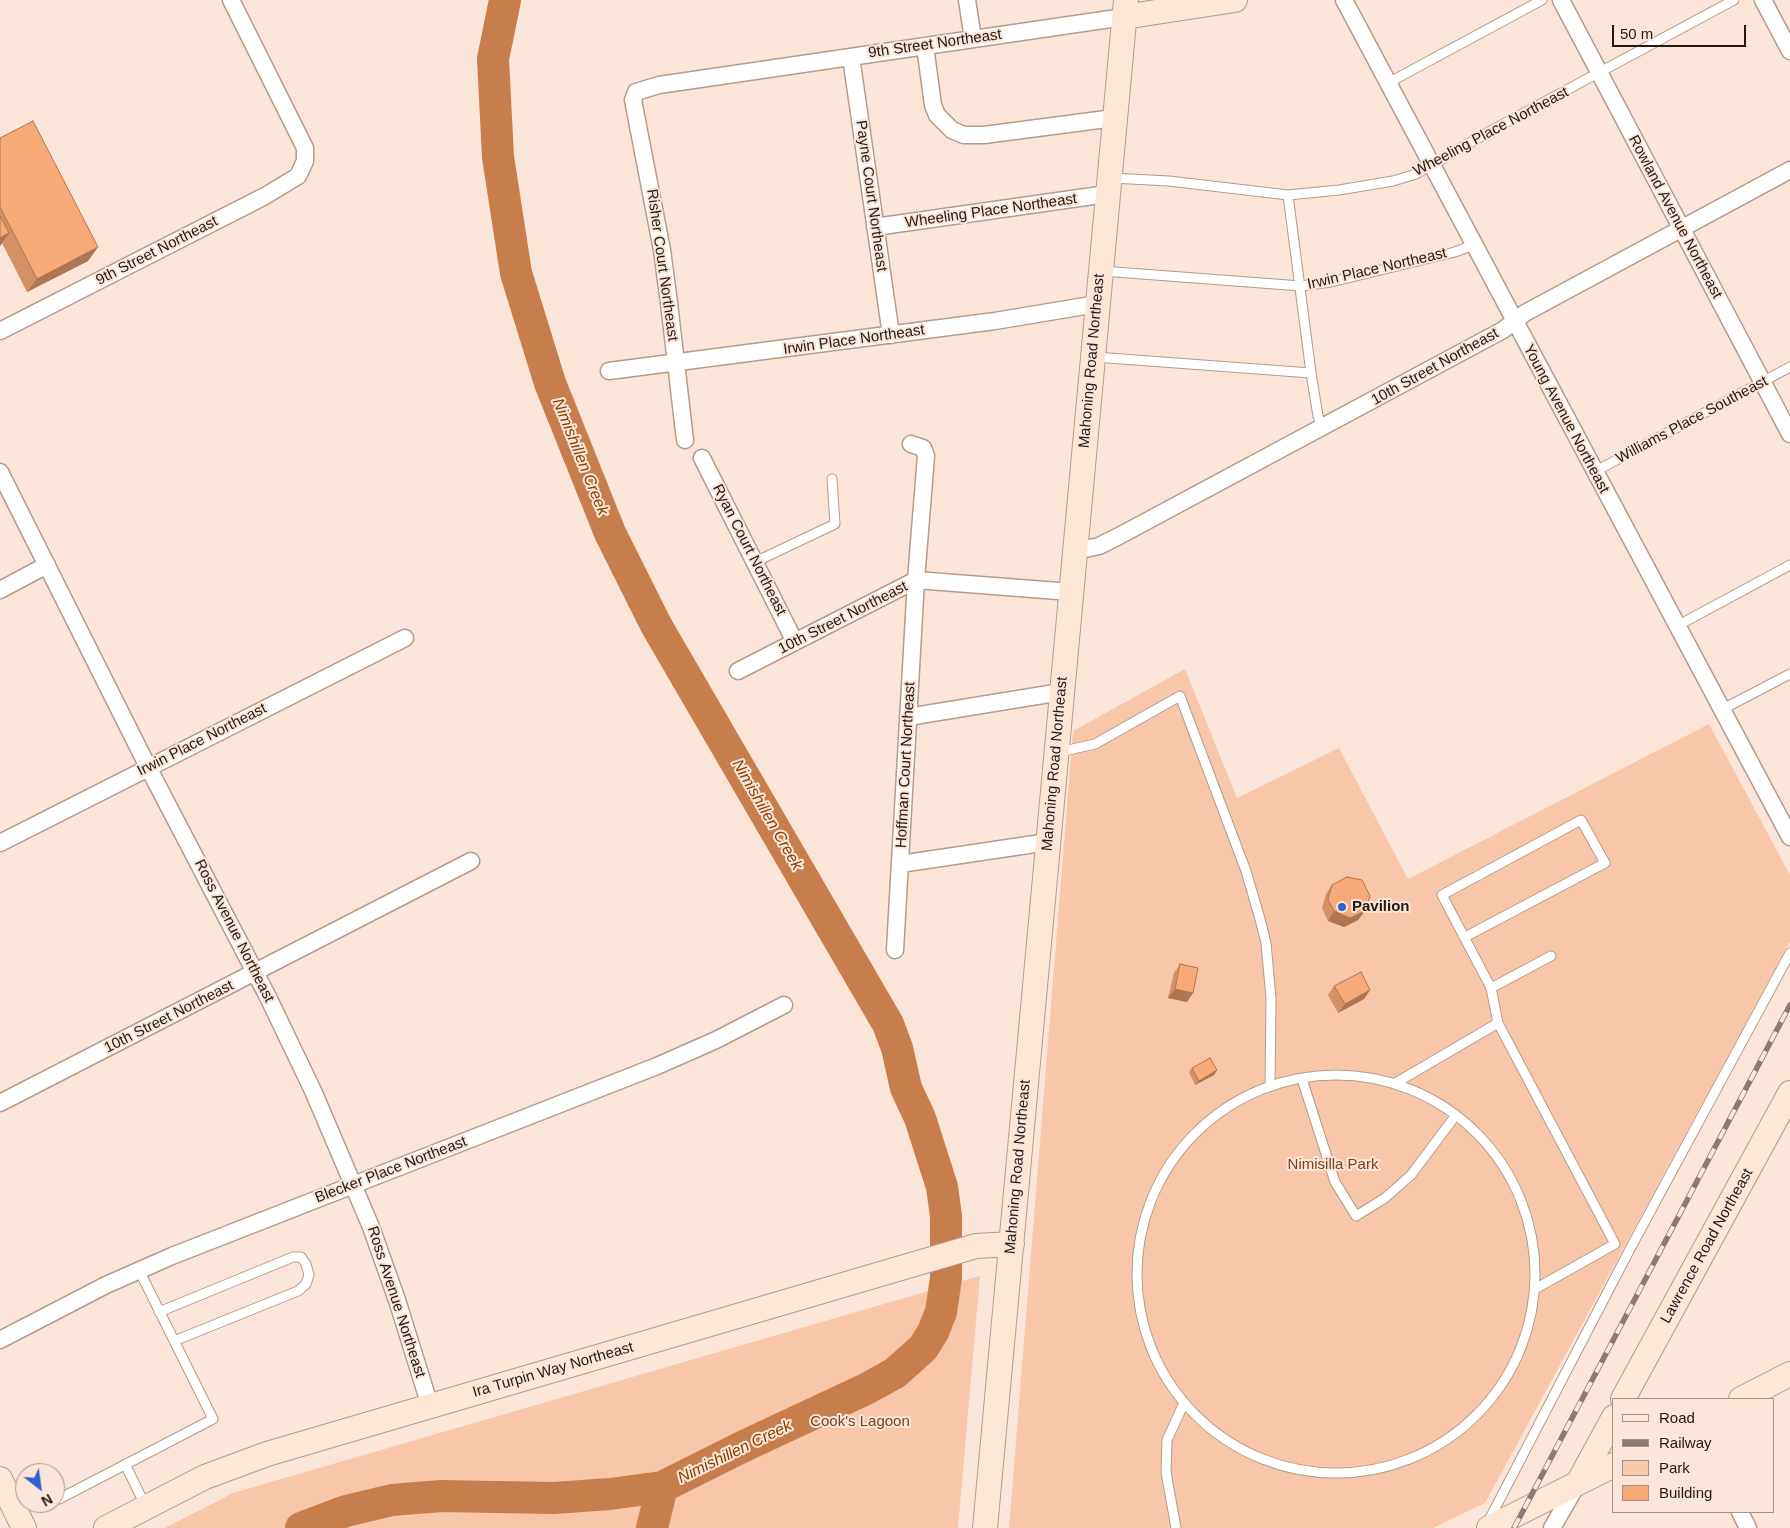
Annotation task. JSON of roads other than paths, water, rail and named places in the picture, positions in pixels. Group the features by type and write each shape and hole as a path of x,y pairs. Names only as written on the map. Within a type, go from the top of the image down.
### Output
{"main road":[{"name":"9th Street Northeast","path":"1125,8 1235,0"},
{"name":"Mahoning Road Northeast","path":"988,1524 1061,692 1125,8"},
{"name":"Lawrence Road Northeast","path":"1625,1398 1790,1093"},
{"name":"Ira Turpin Way Northeast","path":"106,1528 230,1466 976,1246 1012,1244"},
{"path":"1743,1398 1790,1374"},
{"path":"1578,1483 1612,1421"},
{"path":"1489,1528 1612,1466"},
{"path":"0,1479 24,1528"}],"street":[{"name":"9th Street Northeast","path":"0,331 265,196 298,176 305,161 305,148 296,126 231,0"},
{"path":"967,0 973,39"},
{"name":"Young Avenue Northeast","path":"1344,0 1790,837"},
{"name":"Rowland Avenue Northeast","path":"1560,0 1790,434"},
{"path":"1763,0 1790,51"},
{"name":"9th Street Northeast","path":"636,92 659,85 973,39 1125,8"},
{"path":"925,46 937,115 946,126 958,132 984,135 1114,118"},
{"name":"Payne Court Northeast","path":"851,57 891,335"},
{"name":"Risher Court Northeast","path":"636,92 633,100 662,250 685,440"},
{"name":"10th Street Northeast","path":"1075,551 1099,546 1322,428 1503,330 1525,312 1790,170"},
{"name":"Wheeling Place Northeast","path":"875,227 1108,186"},
{"name":"Irwin Place Northeast","path":"610,371 891,335 1097,304"},
{"path":"911,444 923,448 926,456 916,580"},
{"name":"Ryan Court Northeast","path":"702,458 795,642"},
{"name":"Ross Avenue Northeast","path":"0,472 148,768 255,972 314,1093 354,1185 397,1300 430,1406"},
{"path":"0,590 47,566"},
{"name":"10th Street Northeast","path":"738,671 916,580 1071,592"},
{"name":"Hoffman Court Northeast","path":"895,950 916,580"},
{"name":"Irwin Place Northeast","path":"0,843 405,638"},
{"path":"908,717 1061,692"},
{"path":"900,864 1048,842"},
{"name":"10th Street Northeast","path":"0,1103 471,861"},
{"name":"Blecker Place Northeast","path":"0,1340 139,1270 298,1205 354,1185 657,1066 716,1040 784,1005"},
{"path":"1552,1528 1578,1483"},
{"path":"1740,1513 1748,1528"}],"lane":[{"path":"1388,83 1542,0"},
{"name":"Wheeling Place Northeast","path":"1108,186 1169,181 1288,195 1339,190 1393,181 1416,174 1734,0"},
{"path":"1288,195 1311,373 1318,416 1322,428"},
{"name":"Irwin Place Northeast","path":"1100,270 1301,286 1331,282 1455,252 1473,245"},
{"path":"1092,357 1311,373"},
{"name":"Williams Place Southeast","path":"1594,472 1790,367"},
{"path":"755,562 835,524 832,479"},
{"path":"1676,626 1790,565"},
{"path":"1721,710 1790,674"},
{"path":"1056,753 1095,744 1180,696 1239,853 1266,944 1271,998 1270,1086"},
{"path":"1465,937 1605,863 1581,820 1442,895 1491,988 1498,1023 1615,1244 1630,1249"},
{"path":"1485,1528 1630,1249 1790,953"},
{"path":"1491,988 1551,956"},
{"path":"1394,1084 1498,1023"},
{"path":"1344,1076 1394,1084 1420,1094 1456,1115 1487,1144 1510,1177 1519,1195 1531,1234 1535,1289 1525,1336 1508,1374 1482,1408 1451,1436 1433,1447 1394,1464 1374,1469 1332,1473 1311,1471 1270,1462 1232,1444 1209,1427 1184,1403 1160,1368 1143,1323 1137,1288 1137,1267 1142,1226 1158,1186 1168,1168 1190,1140 1227,1108 1270,1086 1302,1078 1344,1076"},
{"path":"1302,1078 1335,1182 1356,1216 1385,1198 1411,1175 1456,1115"},
{"path":"1535,1289 1615,1244"},
{"path":"159,1312 293,1257 301,1257 306,1264 309,1275 306,1284 298,1291 174,1341"},
{"path":"65,1495 214,1419 139,1270"},
{"path":"1176,1528 1170,1504 1166,1472 1167,1440 1184,1403"},
{"path":"125,1464 146,1507"}],"waterway":[{"name":"Nimishillen Creek","path":"301,1528 346,1511 392,1500 441,1496 554,1498 610,1494 662,1487 866,1389 895,1373 923,1348 933,1332 941,1312 946,1278 946,1216 942,1187 920,1118 906,1088 897,1048 888,1024 656,625 610,533 550,383 516,273 498,157 493,59 505,0"},
{"path":"652,1528 662,1487"}],"railway":[{"path":"1514,1528 1790,1005"}],"place":[{"name":"Pavilion","path":"1342,907"}],"park label":[{"name":"Nimisilla Park","path":"1333,1165"},
{"name":"Cook's Lagoon","path":"860,1422"}]}
